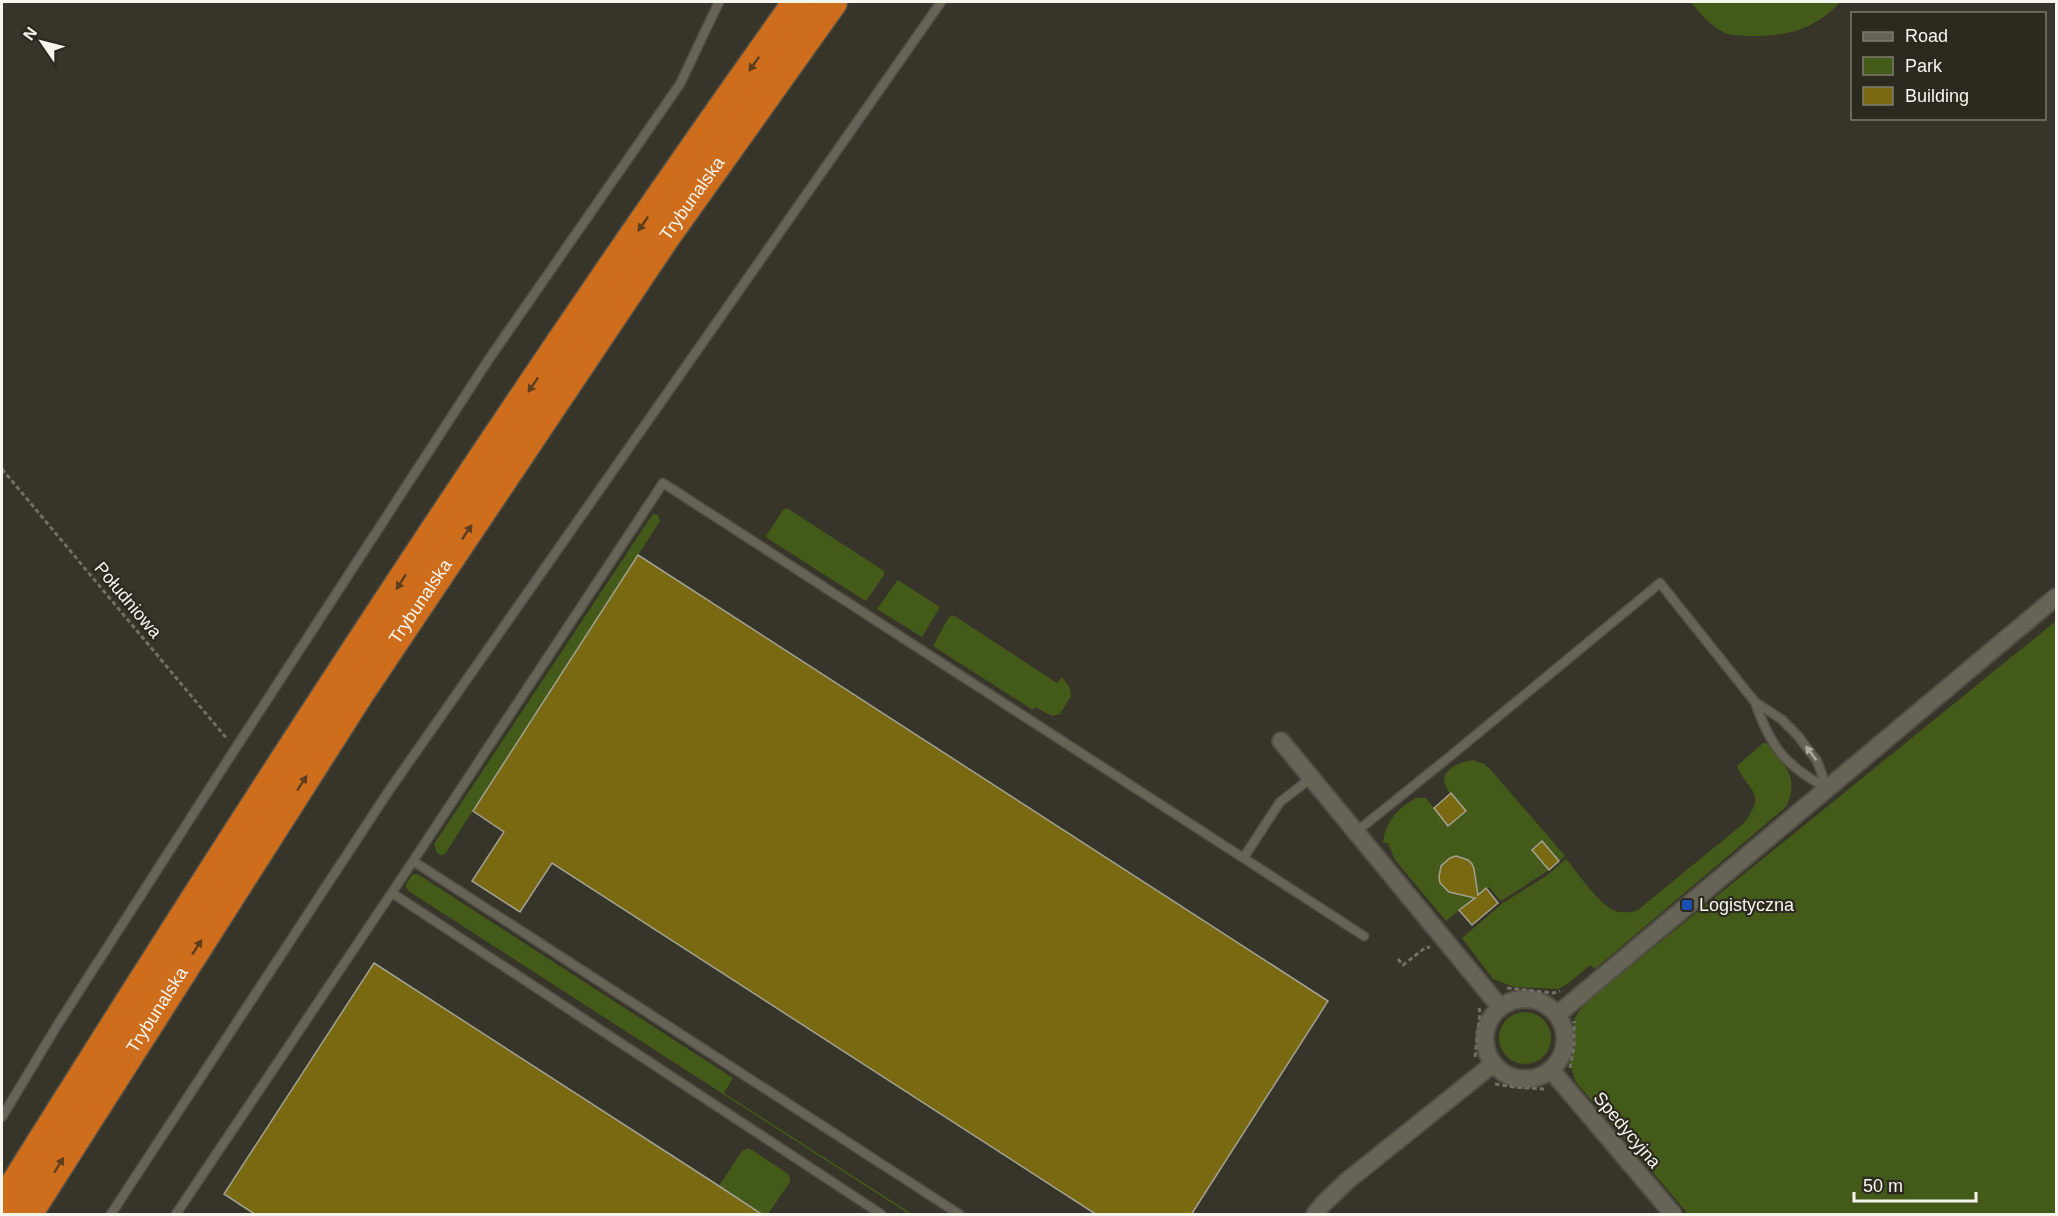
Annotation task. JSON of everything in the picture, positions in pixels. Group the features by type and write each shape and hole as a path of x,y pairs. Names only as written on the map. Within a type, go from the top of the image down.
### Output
{"highway":[{"name":"Trybunalska","path":"27,1215 366,683 664,238 832,2"},
{"name":"Trybunalska","path":"2,1206 133,996 443,518 638,231 793,9"}],"street":[{"path":"1558,1014 2056,597"},
{"path":"1281,741 1500,1007"},
{"path":"1520,998 1530,998 1550,1006 1558,1014 1566,1037 1562,1055 1551,1070 1540,1077 1521,1078 1502,1072 1493,1064 1484,1040 1491,1016 1500,1007 1520,998"},
{"path":"1315,1215 1347,1181 1493,1064"},
{"name":"Spedycyjna","path":"1551,1070 1673,1215"}],"lane":[{"path":"2,1117 58,1024 489,359 680,84 719,2"},
{"path":"111,1215 388,792 941,2"},
{"path":"176,1215 663,483 1244,856 1364,936"},
{"path":"1356,832 1660,583 1755,702 1781,719 1798,736 1817,761 1827,788"},
{"path":"1755,702 1766,734 1790,763 1800,773 1827,788"},
{"path":"1244,856 1280,802 1311,778"},
{"path":"413,861 959,1215"},
{"path":"392,893 881,1215"}],"path":[{"name":"Południowa","path":"2,469 235,749"},
{"path":"1398,959 1403,965 1425,948 1433,948"},
{"path":"1504,988 1553,993 1566,987"},
{"path":"1474,1060 1480,1013 1478,1004"},
{"path":"1489,1085 1549,1090"}],"green space":[{"path":"1691,2 1840,2 1820,19 1799,30 1774,35 1748,36 1725,33 1706,19"},
{"path":"787,508 884,571 884,575 867,600 767,538 766,536 783,510"},
{"path":"653,514 658,515 660,521 445,854 437,853 434,844"},
{"path":"898,580 940,607 922,637 877,609"},
{"path":"953,615 1057,683 1062,677 1070,688 1071,696 1060,714 1052,716 1035,707 1033,710 933,646 949,617"},
{"path":"2056,621 2056,1214 1688,1214 1575,1081 1570,1062 1574,1046 1574,1019 1585,1003"},
{"path":"1763,743 1767,743 1780,758 1791,780 1790,797 1786,807 1595,969 1590,965 1558,989 1514,987 1493,979 1462,938 1503,903 1546,876 1566,859 1591,890 1612,909 1619,912 1638,910 1744,823 1751,812 1755,797 1737,766"},
{"path":"1473,760 1484,764 1491,770 1565,856 1559,861 1542,841 1549,870 1501,901 1489,887 1446,921 1395,860 1388,843 1383,843 1384,835 1394,816 1416,798 1426,798 1448,826 1466,812 1448,791 1444,780 1445,774 1450,769"},
{"path":"414,874 419,875 733,1078 724,1093 912,1214 410,892 405,886"},
{"path":"1520,1012 1530,1012 1539,1016 1547,1024 1551,1038 1547,1052 1539,1060 1530,1064 1520,1064 1511,1060 1503,1052 1499,1043 1499,1033 1503,1024 1511,1016"},
{"path":"749,1148 788,1174 790,1178 790,1182 768,1214 763,1214 719,1186 742,1151"}],"building":[{"path":"638,555 1328,1001 1191,1215 1097,1215 552,863 520,912 472,881 504,832 473,811"},
{"path":"1451,793 1466,811 1448,826 1434,808"},
{"path":"1542,841 1559,861 1549,870 1532,850"},
{"path":"1456,856 1472,864 1478,895 1486,888 1498,903 1472,925 1459,910 1475,898 1449,892 1440,883 1441,866"},
{"path":"374,963 763,1215 256,1215 224,1194"}],"place":[{"name":"Logistyczna","path":"1687,905"}]}
